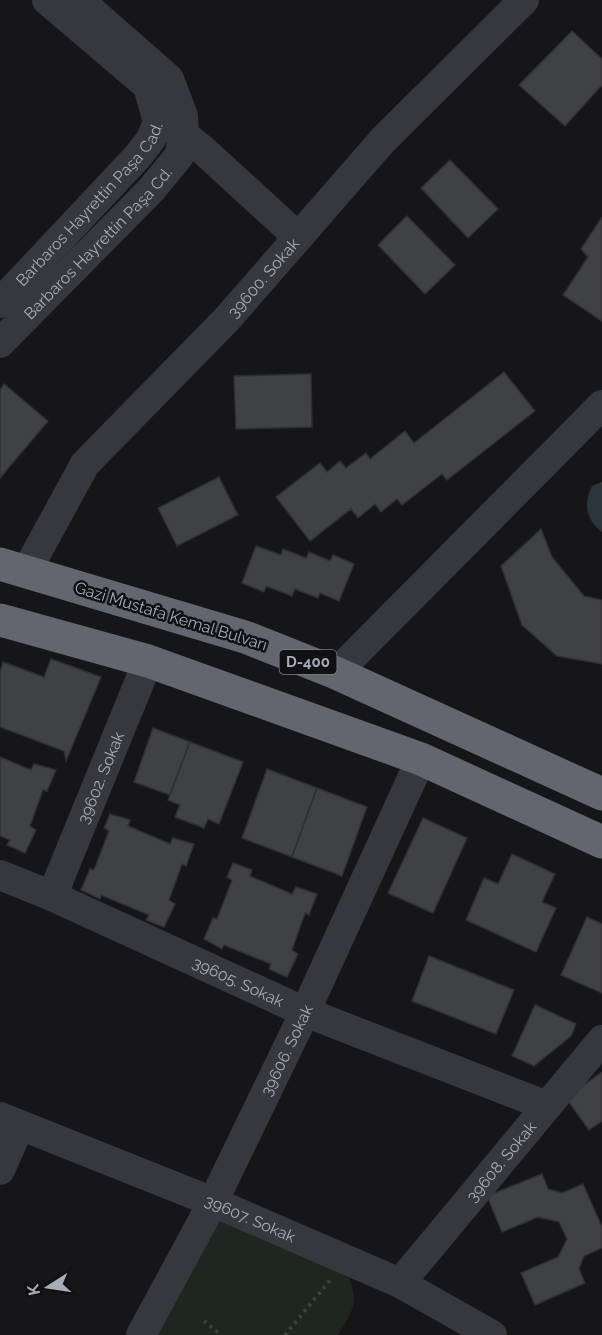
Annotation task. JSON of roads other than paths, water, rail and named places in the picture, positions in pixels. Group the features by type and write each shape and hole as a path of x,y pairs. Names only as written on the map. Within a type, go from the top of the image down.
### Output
{"highway":[{"name":"Gazi Mustafa Kemal Bulvarı","path":"13,568 245,638 336,673 602,794"},
{"path":"0,620 148,661 421,759 602,842"}],"street":[{"name":"Barbaros Hayrettin Paşa Cad.","path":"0,303 152,139 171,128 148,86 47,0"},
{"path":"79,0 169,79 183,116 171,128 203,150 298,237"},
{"name":"39600. Sokak","path":"13,568 85,464 227,319 383,140 524,0"},
{"name":"Barbaros Hayrettin Paşa Cd.","path":"0,343 151,190 178,156 171,128"},
{"path":"336,673 602,405"},
{"name":"39602. Sokak","path":"52,896 148,661"},
{"name":"39606. Sokak","path":"141,1335 213,1202 305,1012 421,759"},
{"name":"39605. Sokak","path":"0,875 52,896 305,1012 547,1106"},
{"name":"39608. Sokak","path":"400,1283 602,1040"},
{"path":"0,1170 10,1121"},
{"name":"39607. Sokak","path":"10,1121 213,1202 400,1283 492,1335"}]}
